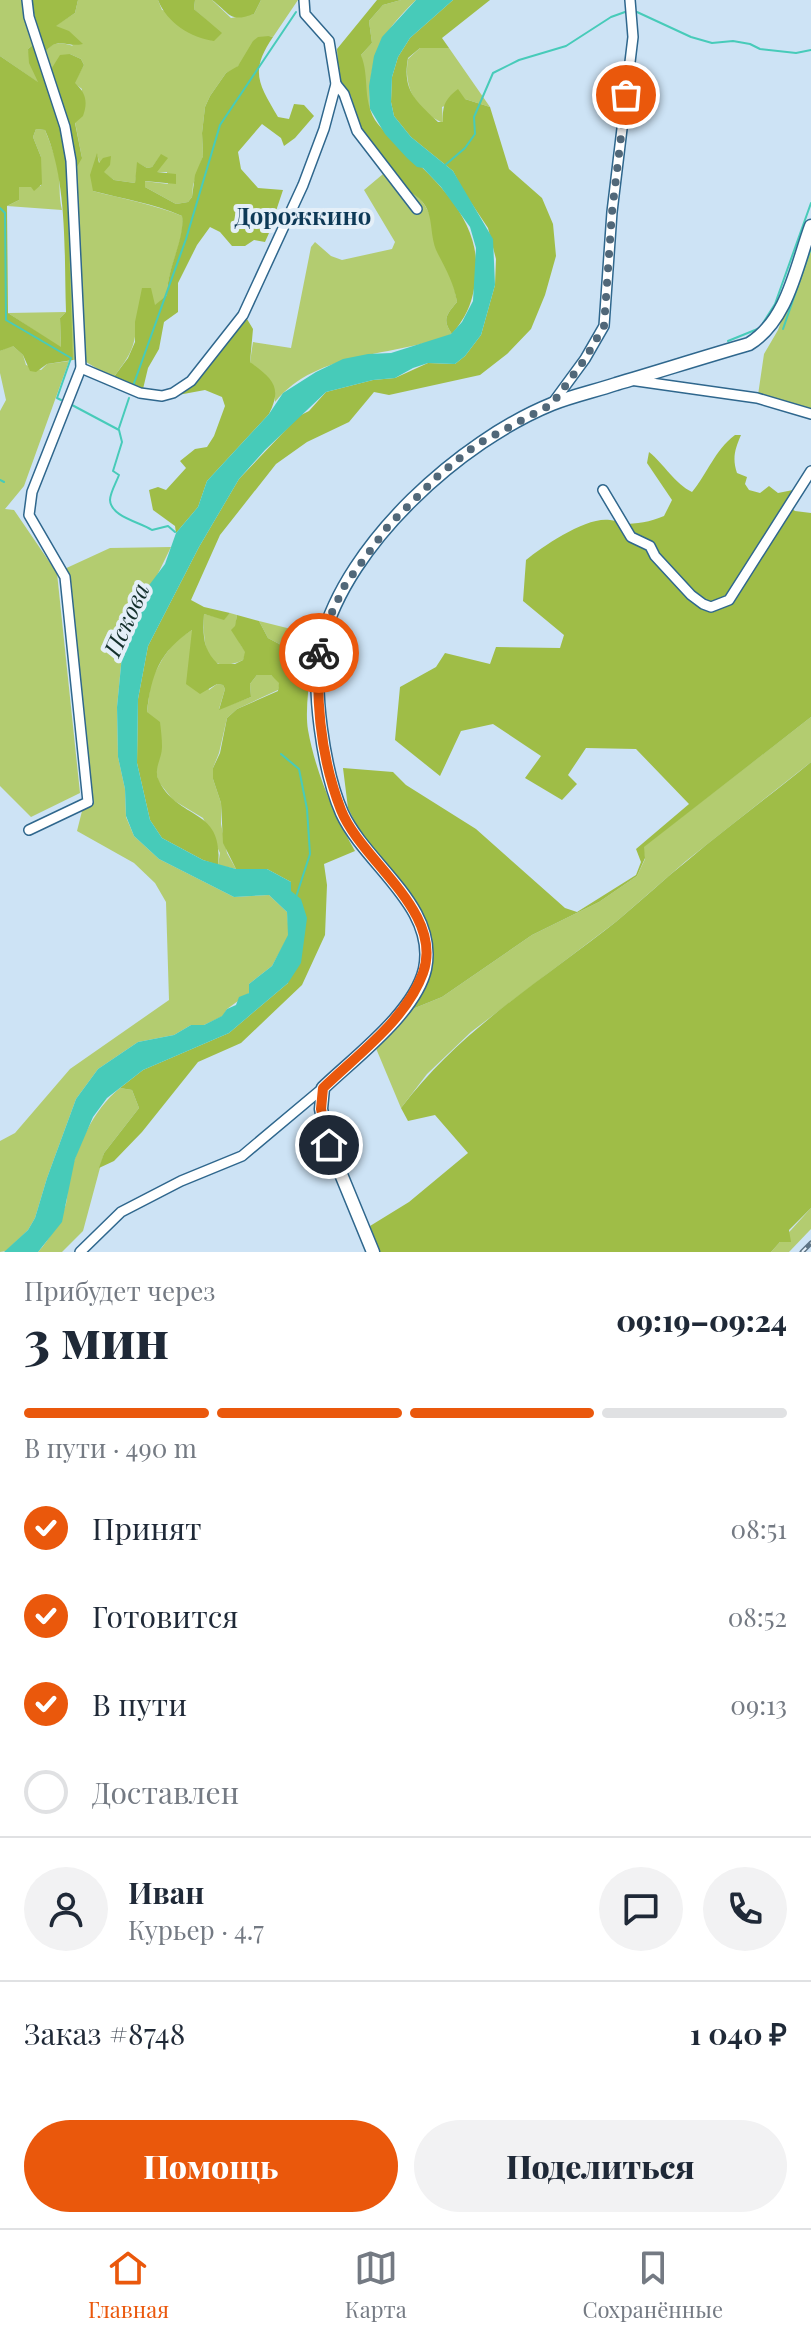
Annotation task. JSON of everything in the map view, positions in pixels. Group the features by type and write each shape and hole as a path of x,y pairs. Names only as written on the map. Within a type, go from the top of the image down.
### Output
{"street":[{"path":"27,0 29,17 65,127 71,161 81,368 32,492 29,515 65,577 88,802 29,830"},
{"path":"81,368 117,385 153,395 173,393 191,381 243,315 303,185 324,129 336,84 329,41 305,14 304,0"},
{"path":"552,404 585,359 604,326 612,212 633,37 630,0"},
{"path":"336,84 344,94 357,131 417,209"},
{"path":"80,1252 121,1212 181,1181 242,1156 323,1088 401,1011 416,990 424,970 426,944 421,925 407,901 350,826 332,784 318,695 319,652 326,625 345,585 363,558 389,525 439,475 476,445 552,404 749,344 764,334 785,300 811,226"},
{"path":"630,380 757,398 811,414"},
{"path":"603,490 631,537 650,546 655,556 691,595 711,607 729,600 811,471"},
{"path":"323,1088 321,1109 329,1145 373,1252"}],"shaded area":[{"path":"0,0 23,0 33,45 28,49 39,83 0,56"},
{"path":"31,0 78,0 75,13 56,26 69,31 83,44 53,45 44,54 50,71 60,55 70,54 81,59 84,65 75,83 82,90 86,102 83,116 75,123 82,158 74,172 61,129 66,161 73,360 47,364 36,372 30,371 23,355 13,346 0,351 0,56 38,82 29,63 28,49 33,45 43,52","holes":["36,129 45,130 58,172 63,219 66,312 60,318 61,347 8,313 7,206 19,200 19,187 31,187 34,191 42,184 41,157 33,137"]},
{"path":"78,0 158,0 162,10 205,19 194,9 195,0 212,0 231,18 254,14 261,0 298,0 273,37 269,36 235,69 226,73 210,96 205,107 203,156 188,202 176,204 145,187 144,181 168,184 167,172 156,172 161,155 152,167 138,163 135,183 114,180 103,172 97,155 93,191 182,216 183,225 167,295 155,306 139,307 131,350 113,378 81,359 73,360 72,356 61,129 82,158 75,122 82,89 74,83 84,65 81,59 70,54 50,73 44,54 57,44 73,46 55,26 75,13"},
{"path":"158,0 195,0 194,9 222,33 214,41 189,33 167,16"},
{"path":"212,0 261,0 254,14 240,18 231,16"},
{"path":"377,0 401,0 383,5 369,21 372,43 361,55 371,112 381,128 455,205 472,237 476,254 472,299 452,334 447,318 457,302 435,245 425,205 410,192 360,129 351,96 339,79 337,49"},
{"path":"416,0 393,24 379,48 371,76 370,109 361,55 372,43 369,21 383,5"},
{"path":"416,0 453,0 410,38 398,57 392,77 391,102 394,116 411,137 453,171 493,239 495,285 481,335 455,364 428,363 395,378 373,380 326,392 265,450 239,479 199,547 148,646 138,699 137,763 150,820 162,838 203,860 236,869 267,869 291,882 291,891 301,899 307,918 301,963 288,983 229,1033 143,1070 107,1098 93,1117 75,1159 62,1222 38,1252 4,1252 28,1230 35,1218 76,1099 98,1069 138,1042 174,1035 191,1025 204,1025 222,1016 227,1009 236,1005 239,997 249,993 249,984 272,966 288,935 287,912 269,895 234,897 159,859 134,836 126,816 125,789 118,757 117,707 123,645 150,584 165,564 176,533 198,507 207,481 269,414 283,393 343,359 391,353 451,334 462,322 473,301 476,248 470,227 441,187 385,134 370,109 369,86 374,56 382,37"},
{"path":"453,0 490,0 442,38 449,48 420,48 408,58 409,87 417,101 438,122 443,122 445,103 458,89 465,99 490,107 509,169 542,198 553,224 556,256 545,295 531,329 507,354 480,375 389,395 374,392 349,422 307,442 276,464 220,535 191,600 204,607 230,613 224,620 204,614 206,647 218,664 235,664 243,660 245,652 231,630 237,615 259,621 268,638 283,646 295,674 310,668 307,715 311,746 327,793 355,851 324,864 327,885 325,935 302,985 241,1043 198,1062 142,1132 114,1161 99,1168 104,1153 139,1108 132,1090 120,1088 143,1070 229,1033 288,983 291,882 267,869 236,869 223,843 221,803 213,779 213,768 220,753 227,718 237,709 278,691 279,683 271,675 257,675 250,684 251,697 219,710 225,689 223,685 217,684 200,694 186,684 192,630 172,646 155,675 147,712 160,722 162,752 158,778 169,795 208,824 218,847 218,865 162,838 150,820 137,763 138,699 148,646 199,547 239,479 326,392 373,380 395,378 428,363 455,364 481,335 495,285 496,259 488,228 453,171 411,137 394,116 391,102 392,77 398,57 410,38"},
{"path":"273,37 261,60 259,78 271,106 278,117 289,119 294,104 304,105 314,116 284,146 281,138 262,124 238,152 241,169 258,188 283,190 271,217 251,217 269,233 265,242 254,240 245,246 232,246 220,232 210,227 178,283 178,312 164,322 159,349 148,368 143,389 113,378 135,342 135,322 142,288 151,288 155,305 167,295 181,235 182,216 149,204 93,191 90,175 97,153 99,163 111,156 110,165 104,172 114,180 135,183 137,162 147,168 152,167 161,154 168,158 157,172 176,174 176,184 145,181 145,187 176,204 188,202 203,156 205,107 210,96 226,73 238,66 253,41"},
{"path":"420,48 449,48 490,107 465,99 442,107 443,123 425,112 410,88 407,69 408,59"},
{"path":"36,129 45,130 54,153 62,210 7,206 19,200 18,187 41,186 41,157 33,137"},
{"path":"389,169 421,200 437,231 457,302 447,318 452,334 430,342 358,357 313,372 275,402 274,393 250,362 253,342 291,348 311,247 315,242 331,256 342,260 392,249 395,242 364,190"},
{"path":"811,237 811,410 758,395 764,354 778,330"},
{"path":"66,312 60,318 61,348 8,313"},
{"path":"247,319 253,329 250,362 273,384 273,404 269,414 207,481 198,507 176,533 175,526 153,510 149,490 158,487 166,490 186,468 180,461 195,449 207,447 225,406 222,397 205,390 178,395 193,384"},
{"path":"12,345 23,355 26,365 41,370 47,364 69,361 24,486 5,509 14,510 57,573 80,793 31,817 0,786 0,411 6,400 0,373 0,351"},
{"path":"735,435 741,435 735,454 735,468 737,473 747,477 745,484 749,490 760,493 769,486 778,493 793,490 790,507 795,511 811,513 811,717 644,847 645,858 637,876 599,902 532,935 442,997 410,1010 431,948 426,922 363,838 348,808 343,768 393,772 406,785 476,829 565,908 577,912 636,875 641,862 636,849 689,804 636,749 586,748 568,775 577,784 562,800 525,778 541,756 493,724 461,731 440,776 395,740 400,687 436,667 445,653 490,664 496,647 560,648 564,635 523,601 526,560 554,540 590,523 610,520 633,524 664,516 672,500 647,463 649,452 692,492 722,448"},
{"path":"171,547 123,645 117,707 118,757 125,789 126,817 134,836 159,859 234,897 269,895 287,912 289,935 272,966 249,984 249,993 227,1009 223,1016 204,1025 191,1025 174,1035 138,1042 98,1069 76,1099 35,1218 28,1230 6,1251 0,1252 0,1141 15,1133 70,1069 169,1000 166,902 155,883 134,863 77,831 84,803 60,571 110,548"},
{"path":"230,613 237,615 237,635 246,652 243,660 220,664 208,654 204,614 224,619"},
{"path":"259,621 315,635 310,668 295,674 283,646 268,638"},
{"path":"192,630 192,643 209,690 217,684 225,689 219,709 251,697 250,684 257,675 271,675 280,682 278,690 237,709 227,718 213,768 227,853 236,869 218,865 220,853 203,818 173,800 158,781 147,712 151,680 175,641"},
{"path":"811,717 811,762 686,861 617,921 471,1032 427,1074 401,1108 375,1046 410,1010 442,997 532,935 599,902 637,876 645,859 643,847"},
{"path":"811,762 811,1208 789,1230 791,1242 780,1242 771,1252 380,1252 370,1226 409,1202 468,1153 435,1115 408,1121 401,1108 425,1079 503,1007 617,921 702,848"},
{"path":"120,1088 132,1090 139,1108 104,1153 83,1231 62,1252 38,1252 64,1210 72,1167 87,1129"},
{"path":"811,1208 811,1229 789,1252 771,1252"}],"waterway":[{"path":"133,386 186,239 220,125 296,12"},
{"path":"444,166 465,148 475,134 474,117 493,73 519,60 566,46 611,17 625,12"},
{"path":"637,12 691,37 712,43 733,41 760,49 796,53 811,50"},
{"path":"763,323 775,304 811,203"},
{"path":"0,208 5,213 6,320 71,358 57,398 61,400"},
{"path":"783,329 811,248"},
{"path":"728,341 760,328"},
{"path":"119,428 129,398"},
{"path":"72,405 119,430 122,442 113,471 119,475 110,500 115,511 152,530 168,526 175,532"},
{"path":"0,480 4,482"},
{"path":"281,754 299,769 307,809 310,854 296,897"}],"railway":[{"path":"802,1252 811,1243"}],"way so far":[{"path":"319,653 334,605 354,569 389,525 439,475 476,445 552,404 585,359 604,326 612,212 626,95"}],"district":[{"name":"Дорожкино","path":"303,217"}],"route":[{"path":"319,653 321,723 332,784 342,813 357,839 407,901 421,925 426,944 424,970 416,990 401,1011 323,1088 321,1109 329,1145"}],"water label":[{"name":"Пскова","path":"127,620"}]}
